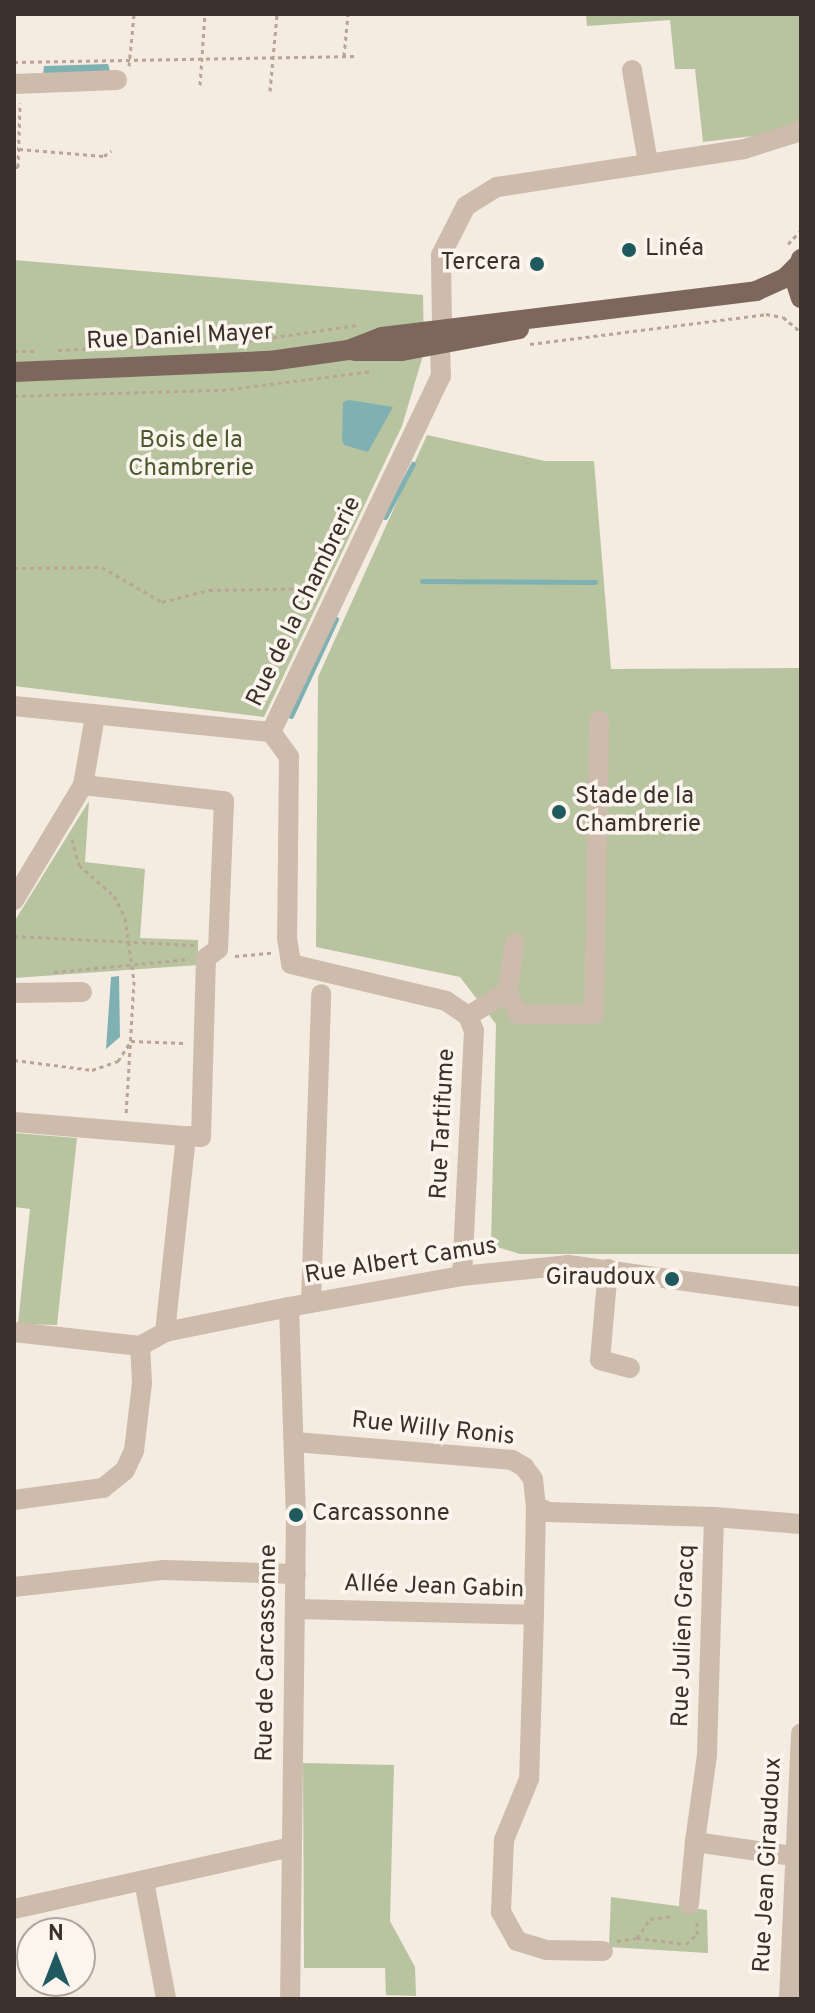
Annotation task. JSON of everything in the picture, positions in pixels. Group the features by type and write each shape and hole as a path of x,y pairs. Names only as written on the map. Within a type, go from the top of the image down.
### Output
{"main road":[{"name":"Rue Daniel Mayer","path":"763,290 799,262"},
{"path":"799,262 801,300"},
{"name":"Rue Daniel Mayer","path":"14,372 195,367 348,350 382,337 441,337 763,290 801,300"}],"street":[{"path":"632,70 648,163"},
{"path":"17,84 122,80"},
{"name":"Rue de la Chambrerie","path":"14,706 271,732 441,376 441,255 455,222 472,201 497,187 532,179 744,149 801,131"},
{"path":"14,900 83,785 95,716"},
{"path":"515,943 507,992 518,1014 594,1014 599,720"},
{"path":"271,732 289,757 289,952"},
{"path":"14,1122 201,1137 209,955 218,949 224,801 83,785"},
{"name":"Rue Tartifume","path":"289,952 291,964 301,969 446,1001 468,1016 474,1048 462,1276"},
{"path":"14,993 82,992"},
{"path":"468,1016 507,992"},
{"path":"311,1303 321,994"},
{"path":"165,1332 186,1136"},
{"name":"Rue Albert Camus","path":"140,1346 165,1332 289,1307 462,1276 568,1265 801,1297"},
{"path":"608,1269 600,1360 630,1368"},
{"name":"Rue de Carcassonne","path":"289,1307 295,1442 296,1574 288,1848 290,1999"},
{"path":"14,1332 113,1340 140,1346 142,1383 134,1451 118,1479 103,1488 14,1500"},
{"name":"Rue Willy Ronis","path":"295,1442 512,1460 530,1472 536,1506 534,1615"},
{"path":"536,1506 548,1512 714,1517"},
{"name":"Rue Julien Gracq","path":"689,1904 707,1755 714,1517 801,1524"},
{"path":"14,1587 164,1570 296,1574"},
{"name":"Allée Jean Gabin","path":"296,1609 534,1615 529,1779 504,1840 501,1912 517,1941 546,1950 603,1951"},
{"name":"Rue Jean Giraudoux","path":"789,1999 799,1857 801,1733"},
{"path":"695,1842 799,1857"},
{"path":"14,1909 288,1848"},
{"path":"144,1881 166,1999"}],"path":[{"path":"122,80 130,58 134,14"},
{"path":"200,85 205,14"},
{"path":"270,91 277,14"},
{"path":"344,56 348,14"},
{"path":"14,62 357,56"},
{"path":"14,167 18,167 19,149 17,84"},
{"path":"19,149 104,156 111,151"},
{"path":"766,314 783,317 801,332"},
{"path":"14,568 102,567 162,602 209,590 340,588"},
{"path":"64,818 73,856 114,896 129,942 132,965 131,1041 125,1131"},
{"path":"14,936 200,945 209,955"},
{"path":"43,973 209,955 289,952"},
{"path":"131,1041 204,1043"},
{"path":"14,1060 92,1070 118,1061 131,1041"},
{"path":"603,1951 608,1942 637,1938 693,1942 698,1926 689,1904 680,1915 650,1919 637,1938"}],"green space":[{"path":"586,14 801,14 801,124 770,134 703,142 695,69 675,69 670,20 587,26"},
{"name":"Bois de la Chambrerie","path":"14,260 423,295 424,352 402,426 264,717 14,686"},
{"name":"Stade de la Chambrerie","path":"427,435 545,461 594,461 611,669 801,668 801,1254 520,1254 491,1245 496,1024 460,977 316,947 318,677"},
{"path":"89,801 85,862 145,869 140,938 198,940 198,965 14,978 14,922"},
{"path":"14,1133 77,1138 57,1325 18,1324 30,1209 14,1207"},
{"path":"303,1763 394,1765 390,1921 415,1967 416,1996 386,1995 385,1968 304,1968"},
{"path":"611,1897 707,1910 708,1953 609,1947"}],"water":[{"path":"108,64 110,71 43,75 44,66"},
{"path":"349,400 393,407 368,452 344,445 342,440 343,402"},
{"path":"119,976 120,1037 106,1049 111,977"}],"waterway":[{"path":"385,517 413,464"},
{"path":"422,581 595,582"},
{"path":"291,716 336,619"}],"place":[{"name":"Linéa","path":"629,250"},
{"name":"Tercera","path":"537,264"},
{"name":"Stade de la Chambrerie","path":"559,812"},
{"name":"Giraudoux","path":"672,1279"},
{"name":"Carcassonne","path":"296,1515"}]}
